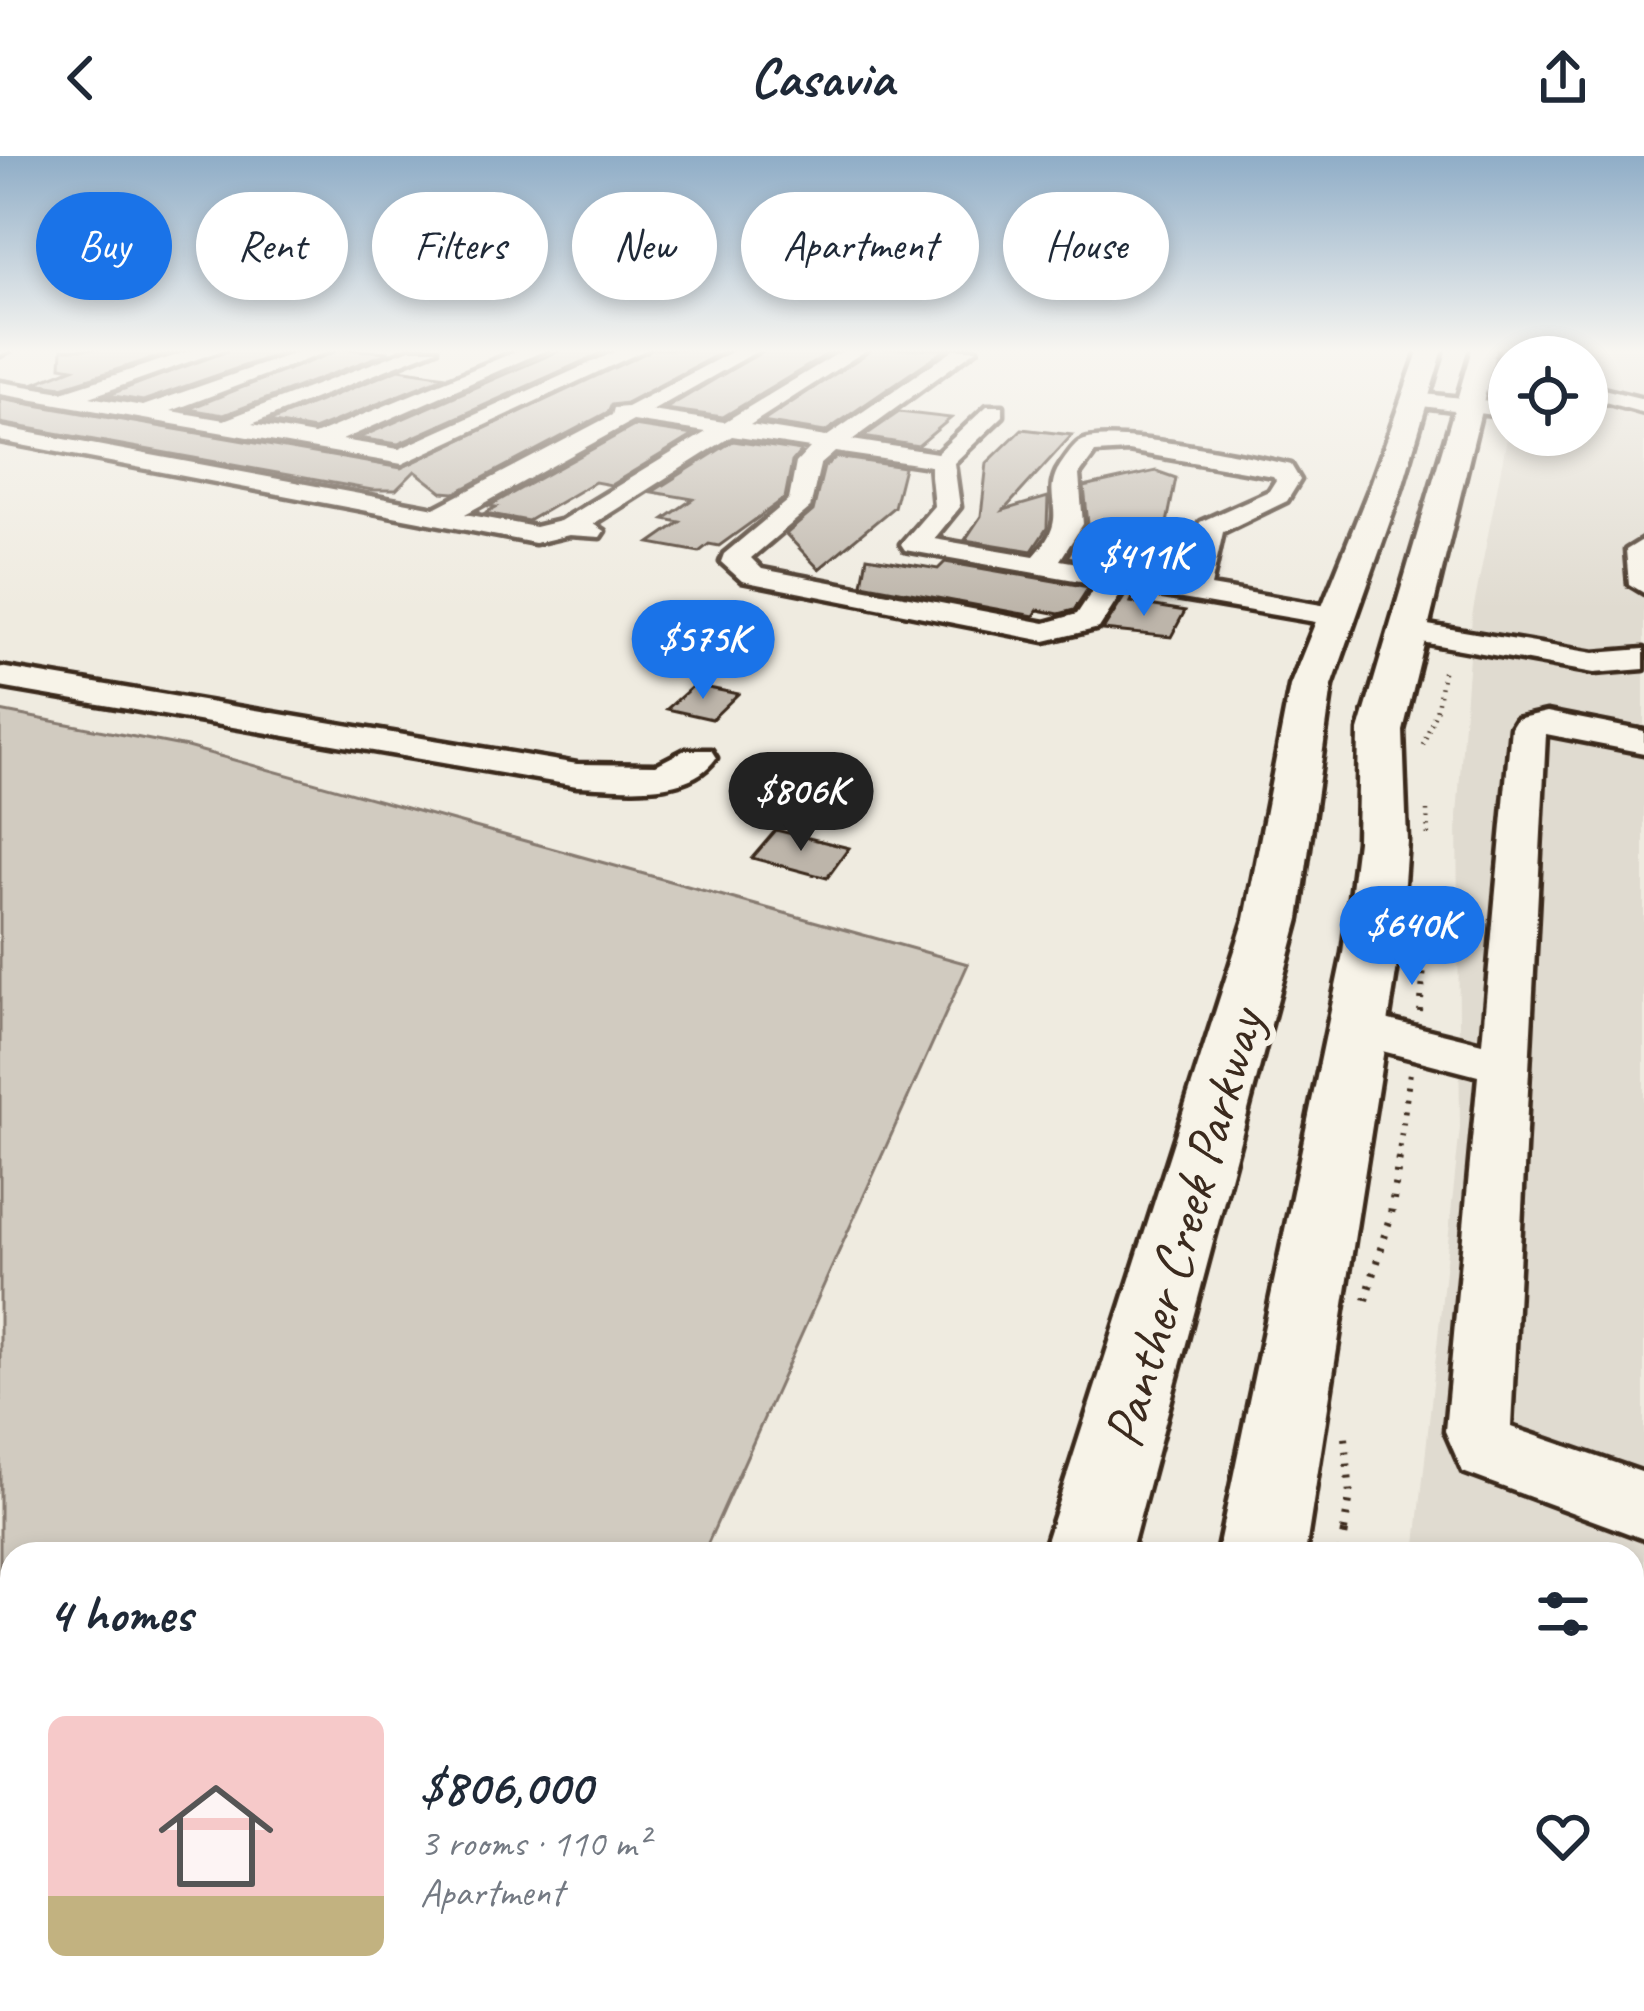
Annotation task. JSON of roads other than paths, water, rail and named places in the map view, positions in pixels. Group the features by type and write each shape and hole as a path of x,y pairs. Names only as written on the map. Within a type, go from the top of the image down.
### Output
{"main road":[{"name":"Panther Creek Parkway","path":"1090,1542 1272,920 1311,686 1339,617 1444,436"},
{"name":"Panther Creek Parkway","path":"1263,1542 1371,953 1382,841 1381,731 1457,436"},
{"path":"1339,617 1410,631"}],"street":[{"path":"8,436 536,535 579,529 718,436"},
{"path":"138,460 203,436"},
{"path":"278,436 402,457 449,436"},
{"path":"317,442 332,436"},
{"path":"440,517 590,436"},
{"path":"773,436 942,461"},
{"path":"843,436 808,463 802,503 739,554 735,562 740,568 773,580 1045,632 1088,621 1116,578"},
{"path":"942,461 969,436"},
{"path":"1041,566 1070,530 1072,500 1066,483 1070,466 1095,444 1128,444 1261,464 1287,475 1278,496 1210,528 1203,571 1194,592"},
{"path":"942,461 947,507 915,544 1339,617"},
{"path":"1644,548 1640,550 1644,584"},
{"path":"1410,631 1594,662 1644,660"},
{"path":"0,677 397,748 578,775 663,776 698,758"},
{"path":"1644,742 1547,724 1529,727 1478,1431 1487,1450 1644,1506"},
{"path":"1357,1028 1504,1066"}]}
